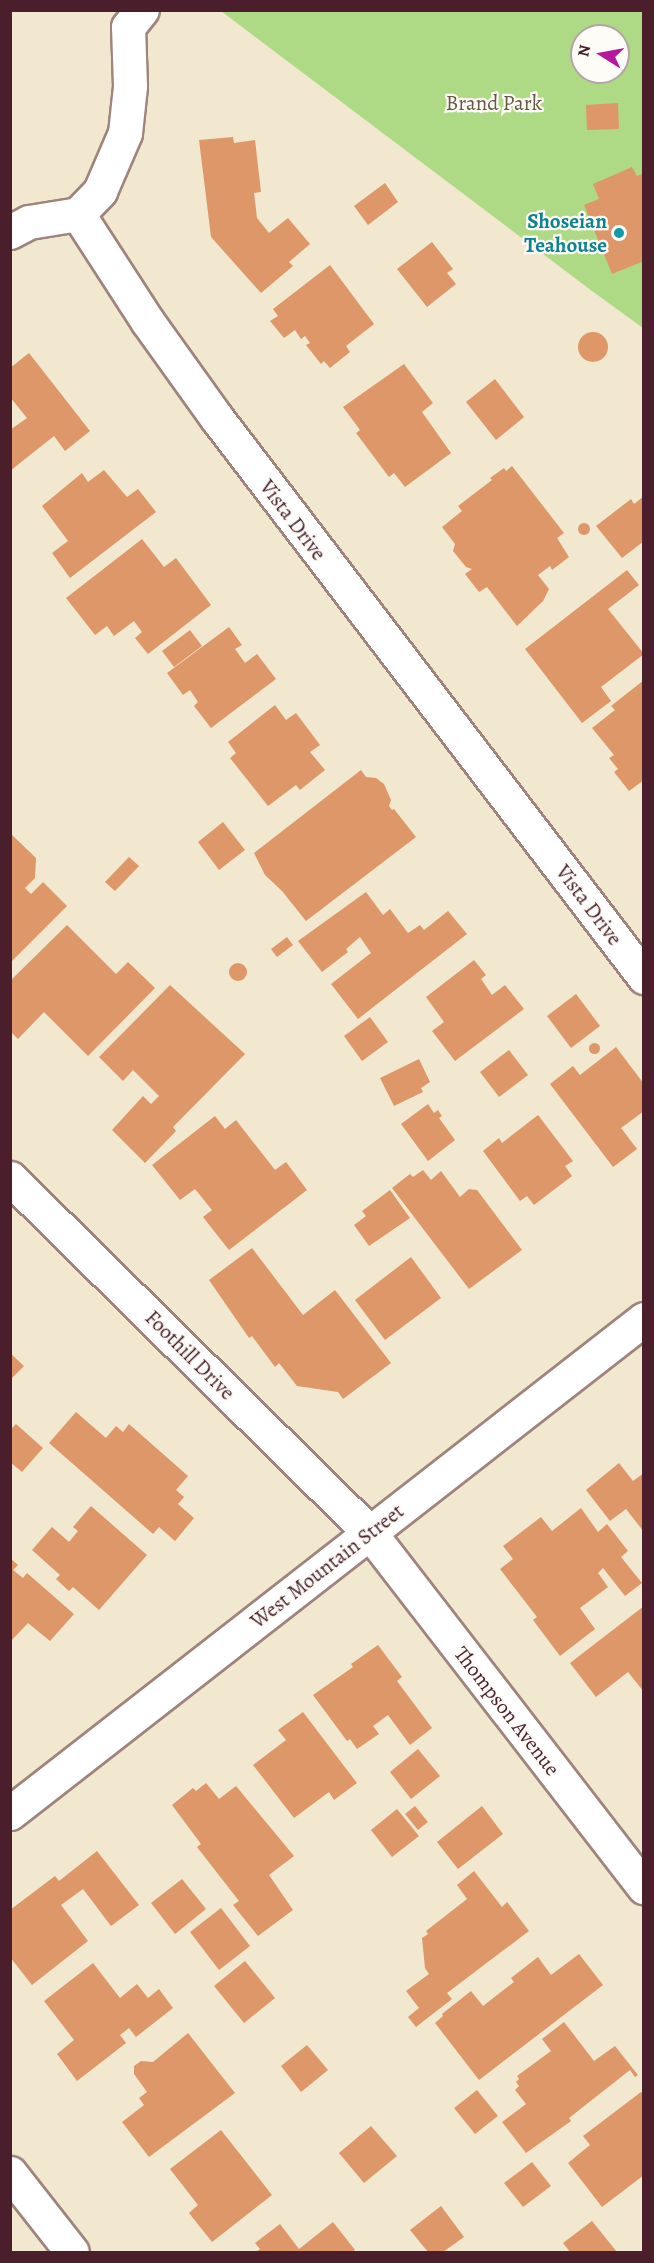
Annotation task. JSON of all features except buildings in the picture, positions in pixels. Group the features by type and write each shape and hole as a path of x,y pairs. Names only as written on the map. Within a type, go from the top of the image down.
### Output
{"street":[{"path":"10,232 29,222 78,214 100,191 125,133 135,19"},
{"name":"Vista Drive","path":"78,214 148,322 236,445 644,977"},
{"name":"Foothill Drive","path":"10,1178 369,1533"},
{"name":"West Mountain Street","path":"10,1813 644,1319"},
{"name":"Thompson Avenue","path":"369,1533 644,1888"},
{"path":"10,2173 72,2253"}],"green space":[{"name":"Brand Park","path":"221,11 643,11 643,328 592,291"}],"place":[{"name":"Shoseian Teahouse","path":"619,233"}]}
